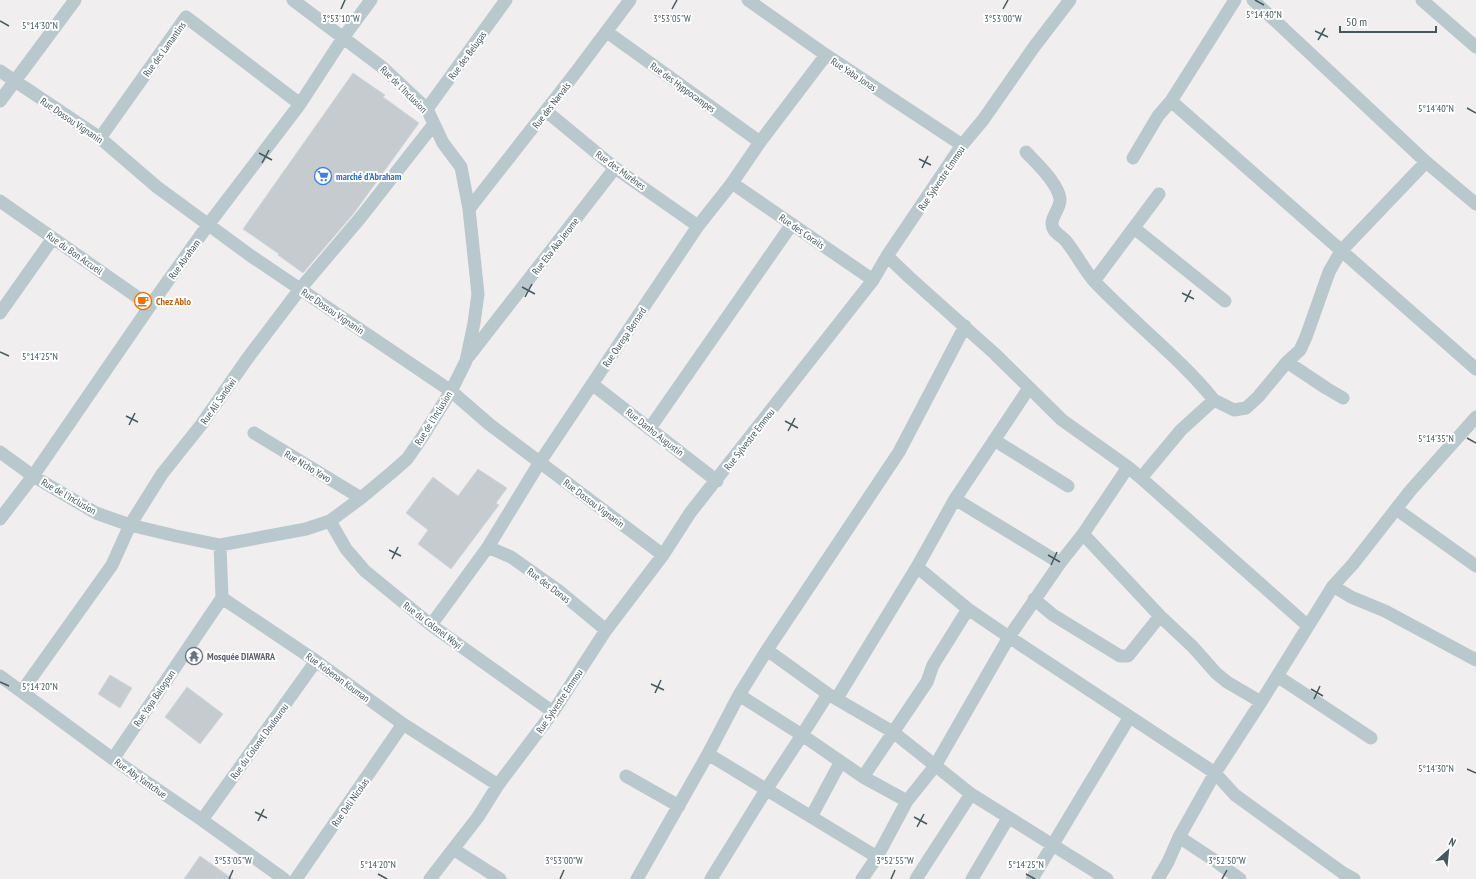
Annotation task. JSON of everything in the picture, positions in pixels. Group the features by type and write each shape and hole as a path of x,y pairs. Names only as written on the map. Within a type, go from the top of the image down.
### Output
{"street":[{"path":"0,101 75,0"},
{"name":"Rue de l'Inclusion","path":"0,452 33,476 96,512 130,525 220,545 306,529 330,521 361,498 407,459 421,439 451,391 466,361 472,335 478,294 469,209 461,167 443,143 427,110 382,66 293,0"},
{"name":"Rue Abraham","path":"0,519 33,476 150,306 208,225 300,104 343,38 371,0"},
{"name":"Rue des Belugas","path":"427,110 506,0"},
{"name":"Rue des Narvals","path":"469,209 607,32 630,0"},
{"name":"Rue Yaba Jonas","path":"748,0 826,55 962,145"},
{"name":"Rue Sylvestre Emmou","path":"430,879 478,817 498,785 553,712 606,630 663,555 690,513 717,481 872,280 962,145 983,120 1034,47 1070,0"},
{"path":"1133,158 1158,116 1171,101 1235,0"},
{"path":"1253,0 1426,162 1476,204"},
{"path":"1422,0 1476,47"},
{"name":"Rue des Lamantins","path":"100,138 186,17 300,104"},
{"name":"Rue des Hyppocampes","path":"607,32 760,142"},
{"name":"Rue Ourega Bernard","path":"432,625 488,547 540,462 698,226 732,183 760,142 826,55"},
{"name":"Rue Dossou Vignanin","path":"0,71 100,138 157,187 208,225 451,391 489,424 663,555"},
{"path":"1171,101 1476,369"},
{"name":"Rue des Murênes","path":"546,111 615,168 698,226"},
{"name":"Rue Ali Sandiwi","path":"22,691 112,564 130,525 162,474 201,425 247,359 300,289 361,217 434,124"},
{"path":"1026,152 1046,174 1056,189 1060,199 1052,220 1052,226 1065,241 1094,281 1195,378 1214,400 1234,410 1246,408 1258,397 1287,362 1300,350 1329,272 1341,251 1426,162"},
{"name":"Rue Eba Aka Jerome","path":"466,361 615,168"},
{"name":"Rue des Corails","path":"732,183 872,280"},
{"path":"1094,281 1159,194"},
{"name":"Rue du Bon Accueil","path":"0,201 150,306"},
{"path":"650,428 792,224"},
{"path":"1134,228 1225,301"},
{"path":"0,313 53,238"},
{"path":"887,256 995,354 1062,420 1128,467 1308,626"},
{"path":"637,879 708,754 739,694 899,452 964,326"},
{"path":"1287,362 1343,398"},
{"name":"Rue Danho Augustin","path":"592,384 717,481"},
{"path":"711,879 802,735 832,696 917,568 955,499 1029,388"},
{"path":"1141,478 1181,430 1214,400"},
{"path":"1158,879 1168,862 1179,837 1215,773 1333,586 1353,564 1410,491 1476,417"},
{"name":"Rue N'cho Yavo","path":"254,433 361,498"},
{"path":"994,440 1068,486"},
{"path":"862,879 907,801 935,766 1009,638 1034,599 1083,534 1128,467"},
{"path":"955,499 1060,564"},
{"path":"1396,509 1476,566"},
{"name":"Rue du Colonel Woyi","path":"330,521 346,548 364,571 432,625 553,712"},
{"path":"1083,534 1160,616 1193,647 1216,673 1261,702"},
{"path":"220,545 222,598"},
{"name":"Rue des Donas","path":"488,547 512,556 560,591 606,630"},
{"path":"917,568 968,609 1009,638 1215,773 1235,795 1354,879"},
{"path":"1333,586 1351,596 1386,611 1476,660"},
{"name":"Rue Kobenan Kouman","path":"222,598 316,661 403,724 498,785"},
{"name":"Rue Yaya Balogoun","path":"113,758 222,598"},
{"path":"1034,599 1060,619 1120,656 1128,656 1160,616"},
{"path":"862,777 927,682 933,665 968,609"},
{"path":"767,650 832,696 893,732 971,794 1107,879"},
{"name":"Rue du Colonel Doulourou","path":"202,820 316,661"},
{"name":"Rue Aby Yantchue","path":"0,676 284,879"},
{"path":"1277,676 1371,738"},
{"path":"739,694 802,735 862,777 907,801"},
{"path":"1032,879 1129,718"},
{"name":"Rue Deli Nicolas","path":"296,879 403,724"},
{"path":"708,754 876,857"},
{"path":"811,817 840,762"},
{"path":"626,776 679,806"},
{"path":"916,879 971,794"},
{"path":"972,879 1008,818"},
{"path":"1179,837 1240,879"},
{"path":"453,849 500,879"}],"building":[{"path":"353,73 385,95 383,97 419,123 354,213 303,273 243,229"},
{"path":"478,469 507,488 496,503 499,505 451,569 418,544 428,530 406,513 433,477 458,496"},
{"path":"110,675 132,688 120,708 98,694"},
{"path":"187,687 223,714 200,744 165,717"},
{"path":"200,856 233,879 184,879"}],"place":[{"name":"marché d'Abraham","path":"323,176"},
{"name":"Chez Ablo","path":"143,301"},
{"name":"Mosquée DIAWARA","path":"194,656"}]}
